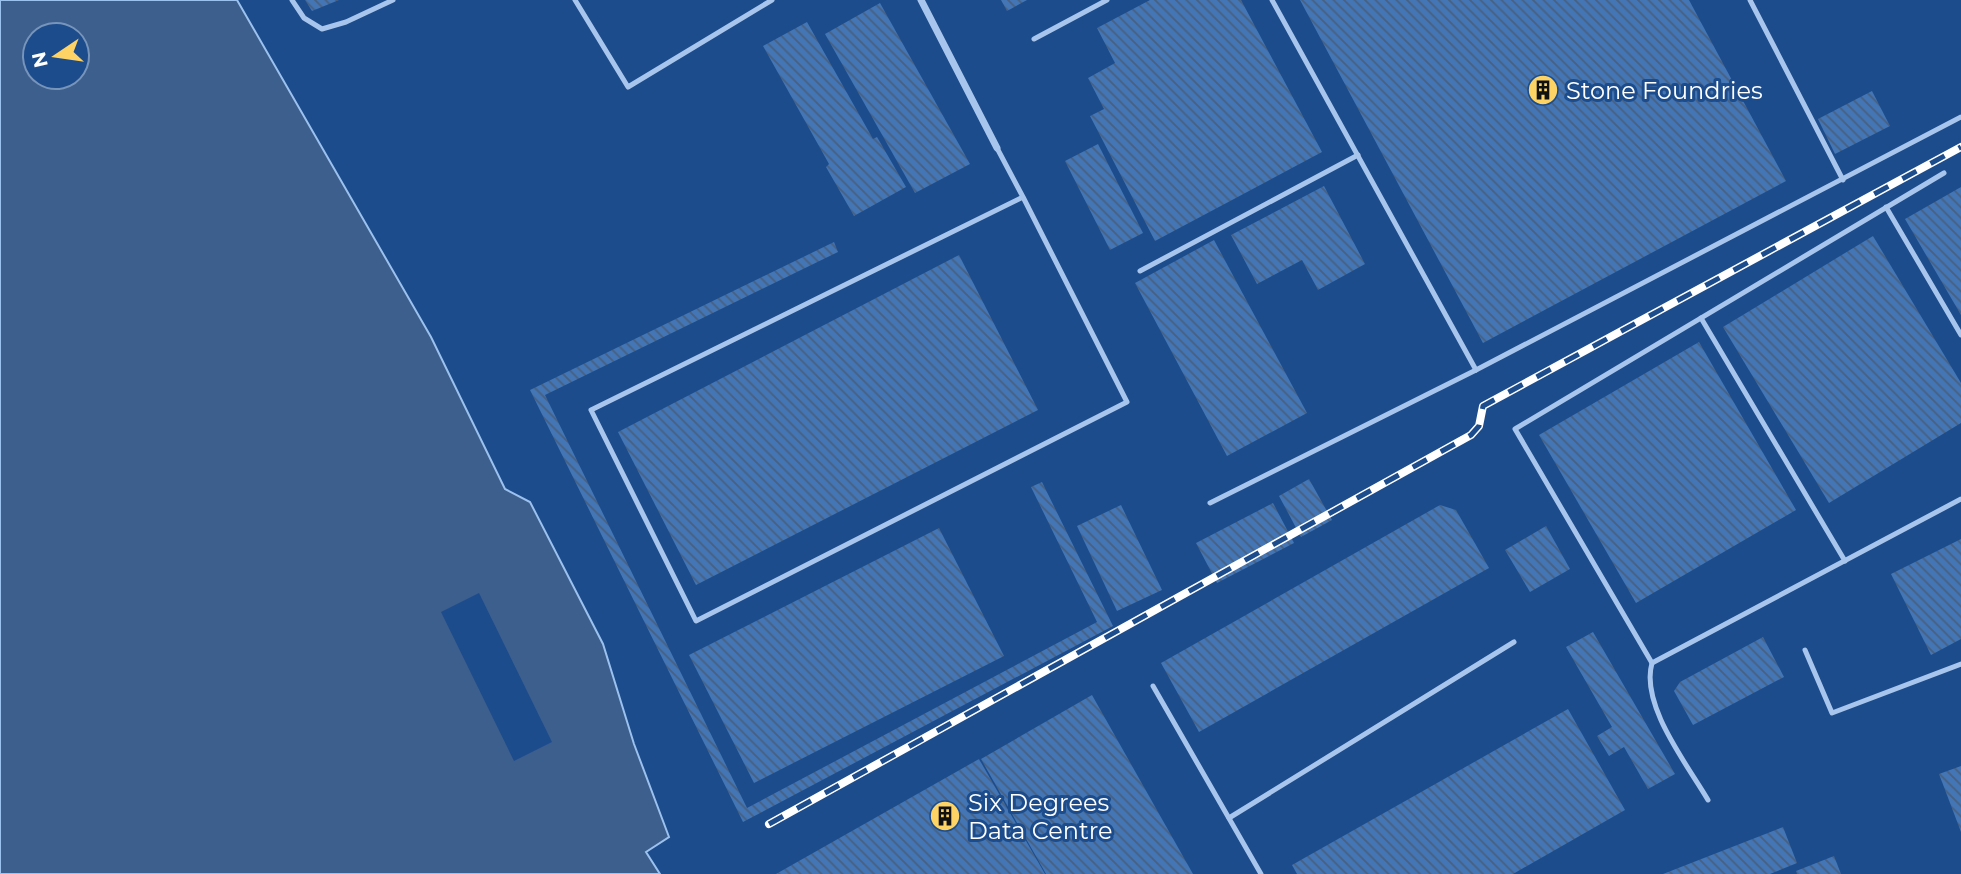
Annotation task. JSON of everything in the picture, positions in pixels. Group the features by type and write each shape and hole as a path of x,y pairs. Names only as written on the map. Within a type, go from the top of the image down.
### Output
{"street":[{"path":"921,0 997,148"}],"lane":[{"path":"292,0 304,18 322,29 393,0"},
{"path":"575,0 628,87 772,0"},
{"path":"1034,38 1107,0"},
{"path":"1272,0 1476,370"},
{"path":"1750,0 1843,180"},
{"path":"1210,503 1476,370 1961,117"},
{"path":"997,148 1023,197 1127,402 696,621 591,410 1023,197"},
{"path":"1139,271 1358,155"},
{"path":"1708,800 1654,706 1649,674 1652,663 1515,429 1944,173"},
{"path":"1886,207 1961,335"},
{"path":"1702,318 1845,561"},
{"path":"1652,663 1961,499"},
{"path":"1229,818 1514,642"},
{"path":"1805,650 1832,713 1961,664"},
{"path":"1153,685 1261,874"}],"water":[{"path":"0,0 237,0 431,337 505,489 530,502 603,644 634,744 669,837 646,852 660,874 0,874"}],"pier":[{"path":"479,593 552,742 514,761 441,612"}],"building":[{"path":"305,0 339,0 312,11"},
{"path":"1001,0 1027,0 1007,11"},
{"path":"1150,0 1241,0 1322,152 1155,241 1090,116 1104,109 1088,78 1115,63 1097,28"},
{"name":"Stone Foundries","path":"1300,0 1689,0 1786,181 1483,343"},
{"path":"880,3 970,164 915,193 825,34"},
{"path":"807,22 873,139 877,137 906,187 854,216 826,167 829,164 763,46"},
{"path":"1872,91 1890,126 1835,154 1818,119"},
{"path":"1098,144 1143,233 1110,250 1065,161"},
{"path":"1324,186 1365,264 1318,290 1302,260 1257,284 1231,235"},
{"path":"1961,187 1961,315 1905,219"},
{"path":"1873,236 1961,383 1961,423 1829,503 1723,327"},
{"path":"1214,240 1307,413 1227,456 1135,283"},
{"path":"834,242 838,252 545,395 747,808 1097,622 1031,487 1042,482 1113,626 743,822 530,390"},
{"path":"959,255 1038,410 696,585 618,432"},
{"path":"1699,342 1796,510 1636,603 1539,435"},
{"path":"1309,479 1332,520 1301,537 1279,496"},
{"path":"1273,503 1294,543 1217,583 1196,543"},
{"path":"1121,505 1162,590 1117,611 1077,526"},
{"path":"1440,505 1456,510 1489,568 1199,732 1161,663"},
{"path":"1546,526 1570,569 1530,592 1505,550"},
{"path":"939,528 1004,656 754,783 689,655"},
{"path":"1961,539 1961,639 1931,655 1891,574"},
{"path":"1593,632 1675,774 1648,789 1624,747 1609,756 1597,736 1612,727 1566,647"},
{"path":"1763,637 1784,677 1693,725 1674,691 1680,682"},
{"path":"1092,695 1193,874 1046,874 981,759"},
{"path":"1568,709 1625,810 1513,874 1297,874 1292,865"},
{"name":"Six Degrees Data Centre","path":"979,759 1045,874 776,874"},
{"path":"1961,766 1961,832 1939,774"},
{"path":"1783,827 1797,863 1770,874 1663,874"},
{"path":"1834,856 1841,874 1797,874 1796,871"}],"railway":[{"path":"769,824 1471,435 1479,426 1483,406 1961,147"}],"place":[{"name":"Stone Foundries","path":"1543,90"},
{"name":"Six Degrees Data Centre","path":"945,816"}]}
